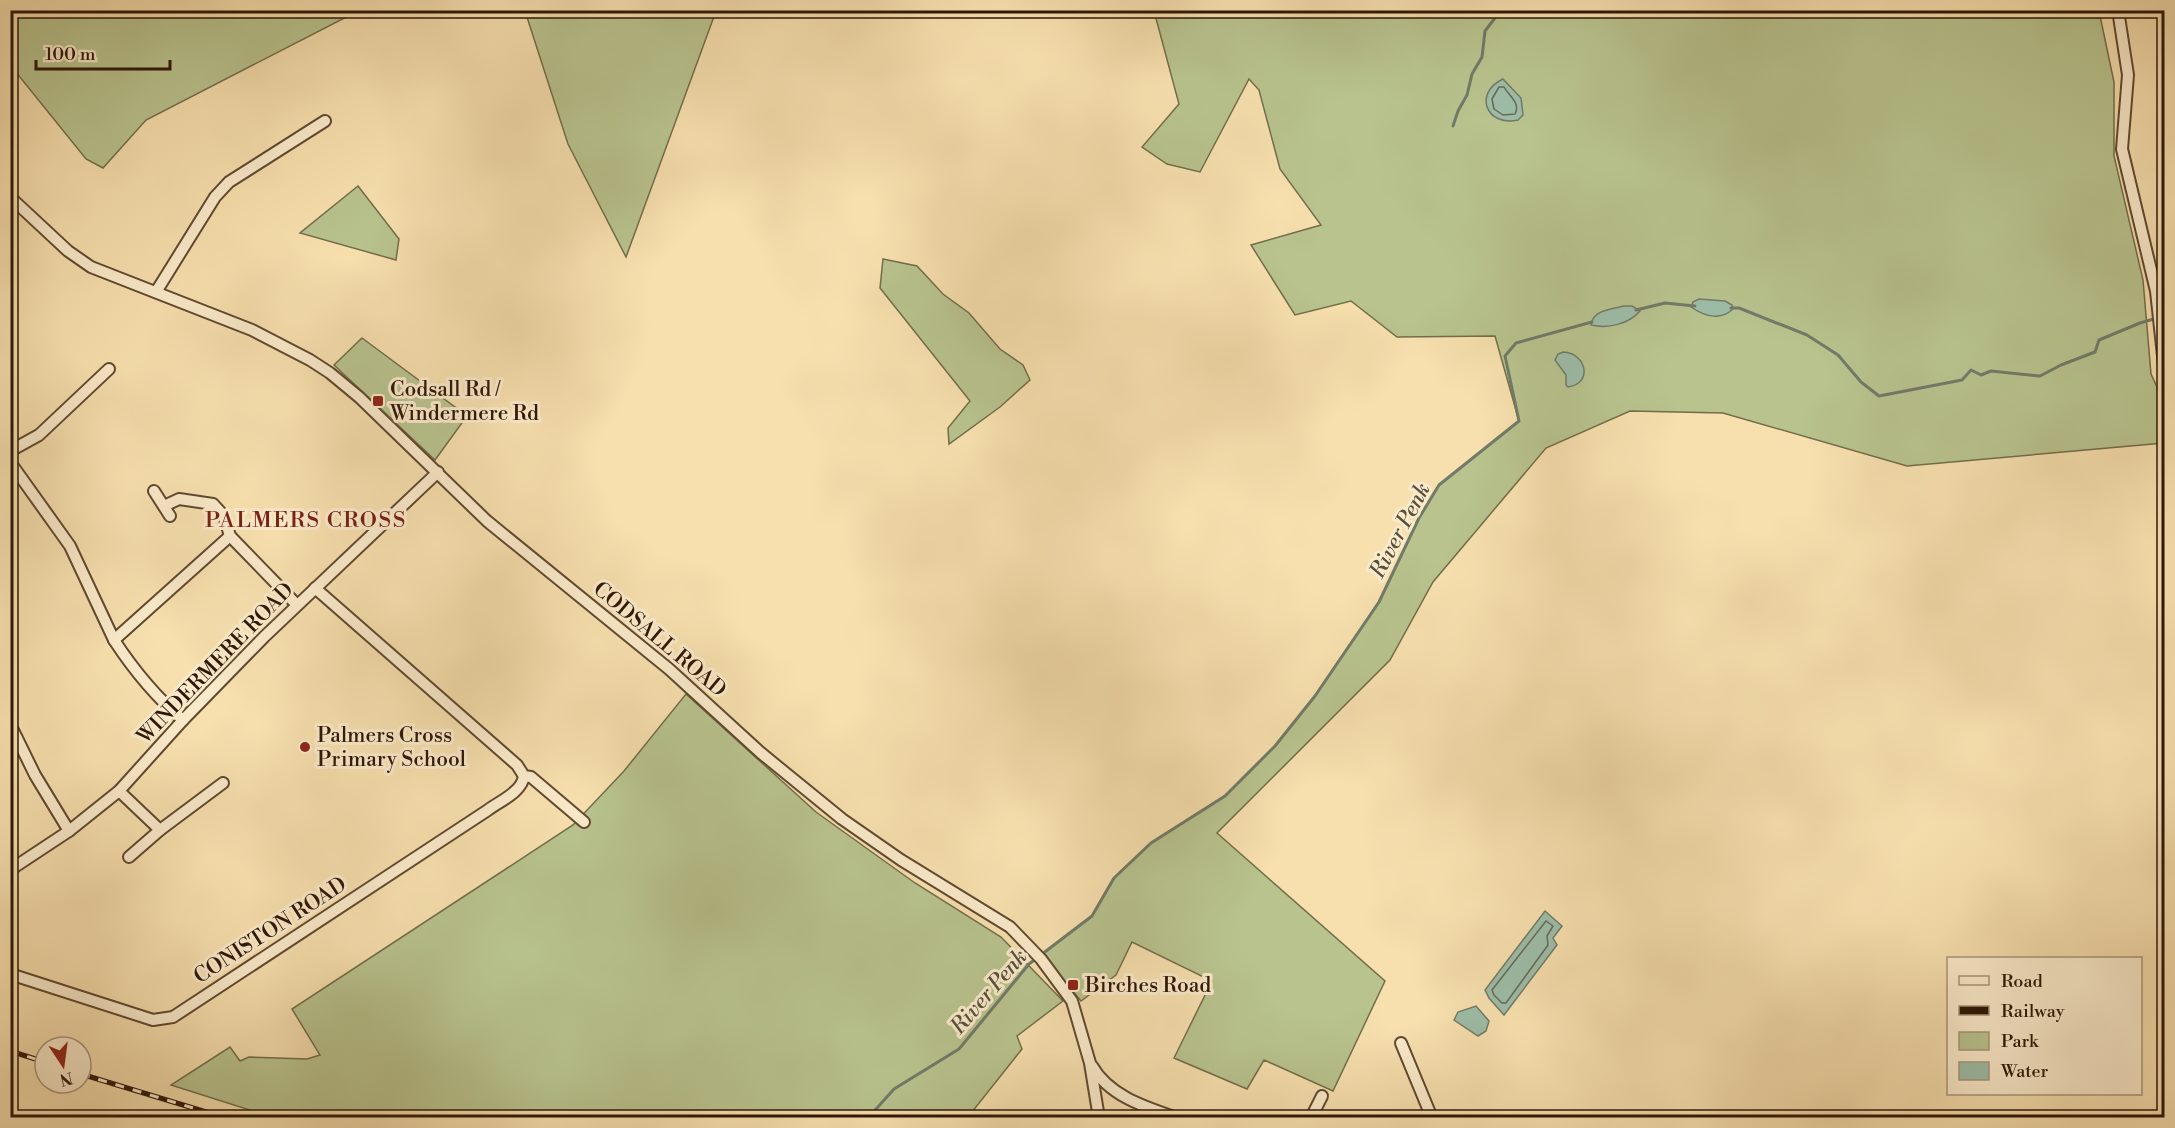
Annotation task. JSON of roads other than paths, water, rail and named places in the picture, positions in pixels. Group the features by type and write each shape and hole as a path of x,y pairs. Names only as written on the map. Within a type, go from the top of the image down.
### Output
{"street":[{"path":"2118,10 2128,75 2122,149 2156,291 2164,365"},
{"path":"156,292 215,197 229,182 325,121"},
{"name":"CODSALL ROAD","path":"10,197 68,251 91,267 252,330 330,373 438,472 487,521 652,654 761,753 833,812 901,860 1010,927 1041,959 1072,1001 1090,1063"},
{"path":"10,451 39,435 110,369"},
{"path":"10,462 70,546 122,653 166,706 183,720"},
{"name":"WINDERMERE ROAD","path":"10,870 69,831 119,791 183,720 297,605 438,472"},
{"path":"154,491 170,516"},
{"path":"164,506 179,499 213,504 224,516 230,536 297,605"},
{"path":"114,640 230,536"},
{"path":"315,588 517,765 524,776 531,777 584,822"},
{"path":"10,724 35,775 69,831"},
{"name":"CONISTON ROAD","path":"10,974 153,1020 173,1017 488,810 522,784 524,776"},
{"path":"129,857 160,830 223,783"},
{"path":"119,791 160,830"},
{"path":"1401,1043 1432,1118"},
{"path":"1090,1063 1099,1118"},
{"path":"1090,1063 1097,1076 1114,1092 1177,1118"},
{"path":"1311,1118 1322,1096"}],"water":[{"path":"1503,79 1521,98 1523,115 1518,120 1498,119 1487,107 1488,92"},
{"path":"1699,299 1725,301 1732,305 1733,309 1723,315 1707,315 1691,307 1693,302"},
{"path":"1632,306 1640,311 1630,319 1618,324 1591,325 1592,320 1599,313"},
{"path":"1563,352 1577,357 1582,363 1584,375 1576,385 1568,387 1566,385 1566,375 1555,360 1558,354"},
{"path":"1545,911 1562,926 1553,938 1557,945 1504,1015 1485,990"},
{"path":"1476,1006 1489,1021 1486,1031 1478,1036 1454,1020 1458,1012"}],"waterway":[{"path":"1453,126 1467,95 1472,74 1482,57 1485,31 1498,10"},
{"name":"River Penk","path":"1636,310 1665,303 1695,306"},
{"name":"River Penk","path":"1731,308 1739,308 1807,335 1838,355 1861,382 1879,396 1962,380 1971,370 1981,375 1991,371 2040,376 2095,352 2099,340 2164,316"},
{"name":"River Penk","path":"868,1118 894,1089 959,1049 1029,964 1092,916 1114,878 1151,843 1225,796 1275,746 1315,696 1379,602 1419,518 1439,485 1519,421 1505,356 1516,343 1592,322"}],"railway":[{"path":"10,1051 33,1058"},
{"path":"93,1078 226,1118"}],"place":[{"name":"Codsall Rd / Windermere Rd","path":"378,401"},
{"name":"Palmers Cross Primary School","path":"305,747"},
{"name":"Birches Road","path":"1073,985"}],"district":[{"name":"PALMERS CROSS","path":"306,519"}]}
